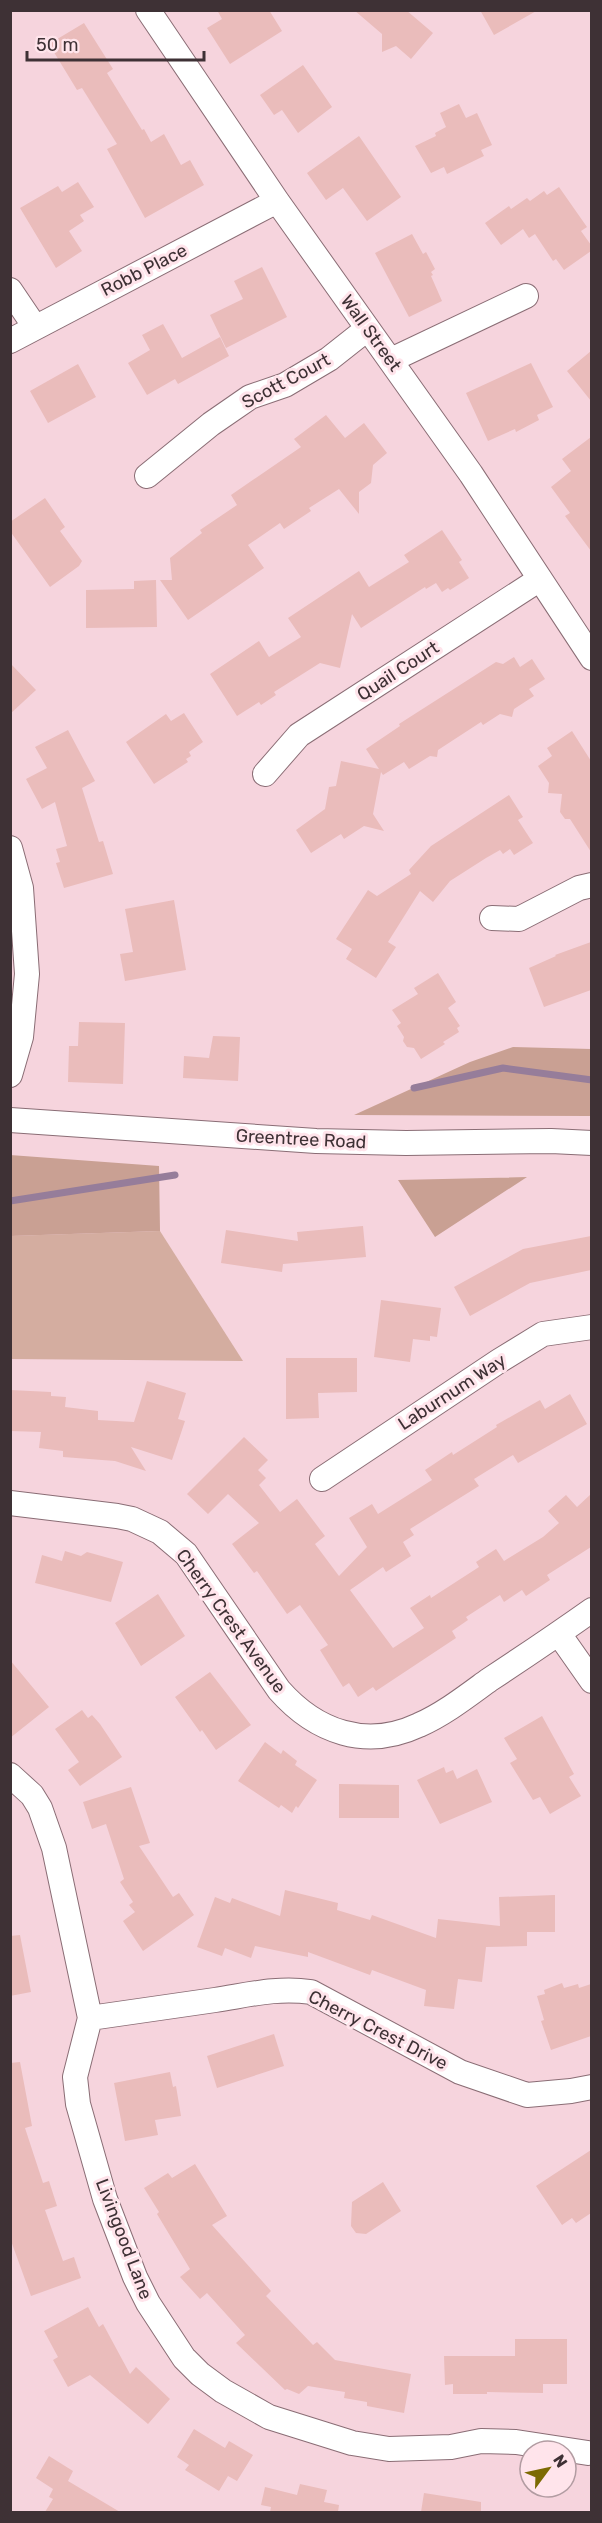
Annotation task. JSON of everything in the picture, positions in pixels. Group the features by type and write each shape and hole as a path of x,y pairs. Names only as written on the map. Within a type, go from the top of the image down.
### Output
{"street":[{"name":"Wall Street","path":"148,10 278,201 471,474 591,658"},
{"name":"Robb Place","path":"10,341 278,201"},
{"path":"10,290 35,327"},
{"path":"391,360 525,296"},
{"name":"Scott Court","path":"147,476 211,424 250,397 285,385 329,359 368,329"},
{"name":"Quail Court","path":"265,774 299,735 540,579"},
{"path":"10,848 21,888 17,930 27,974 21,1037 10,1075"},
{"path":"492,918 519,919 579,888 591,885"},
{"name":"Greentree Road","path":"10,1120 316,1141 591,1143"},
{"name":"Laburnum Way","path":"322,1479 543,1334 591,1327"},
{"name":"Cherry Crest Avenue","path":"10,1503 117,1516 132,1519 160,1532 186,1554 279,1690 308,1718 339,1732 356,1735 388,1735 421,1725 559,1634 591,1610"},
{"path":"559,1634 591,1681"},
{"name":"Livingood Lane","path":"10,1775 32,1796 49,1829 90,2018 78,2066 76,2086 78,2104 105,2199 135,2277 148,2303 184,2358 200,2374 223,2391 269,2417 352,2444 389,2449 451,2447 481,2441 516,2442 590,2450"},
{"name":"Cherry Crest Drive","path":"90,2018 236,1997 262,1991 289,1989 311,1992 460,2072 527,2095 591,2087"}],"shaded area":[{"path":"513,1047 591,1049 591,1116 354,1115 470,1062"},
{"path":"10,1155 159,1166 160,1231 11,1236"},
{"path":"527,1177 435,1237 398,1180"},
{"path":"160,1231 243,1361 11,1359 10,1236"}],"building":[{"path":"217,10 269,10 282,31 230,64 207,28 222,19"},
{"path":"354,10 406,10 433,33 411,59 396,46 382,52 382,34"},
{"path":"480,10 538,10 494,35"},
{"path":"84,23 113,69 107,73 142,130 144,129 151,142 164,134 181,165 190,160 204,185 145,218 107,149 117,144 82,88 77,90 49,44"},
{"path":"303,65 332,107 298,133 282,110 274,115 260,95"},
{"path":"459,104 466,118 477,113 492,145 481,150 484,156 447,174 444,167 431,173 415,146 436,136 435,133 446,127 440,113"},
{"path":"359,136 401,197 367,221 343,188 326,200 307,173"},
{"path":"78,182 94,207 80,215 84,221 69,231 82,251 56,268 20,208 58,186 62,192"},
{"path":"559,187 587,227 581,231 591,245 591,251 564,270 556,259 553,261 535,234 529,238 523,229 501,245 485,223 509,206 511,209 527,198 530,201 544,191 547,195"},
{"path":"412,234 423,254 426,252 435,269 431,272 433,275 431,276 442,301 409,317 375,253"},
{"path":"262,267 287,317 226,348 210,315 243,299 234,281"},
{"path":"163,324 182,358 220,337 229,356 178,384 175,379 147,395 128,363 150,350 142,335"},
{"path":"591,351 591,401 567,371"},
{"path":"531,363 553,407 537,415 539,420 516,432 515,429 488,441 466,393"},
{"path":"78,364 96,397 48,423 30,391"},
{"path":"326,415 345,438 364,423 387,453 373,465 371,483 359,492 359,514 339,489 309,508 311,511 284,529 280,523 248,545 264,568 188,620 160,580 172,580 170,558 202,533 200,530 237,505 231,495 301,447 294,439"},
{"path":"591,437 591,551 565,516 570,513 551,487 571,471 562,459"},
{"path":"45,498 65,527 60,531 82,561 79,566 50,587 10,531 10,522"},
{"path":"442,530 462,560 459,562 469,578 450,590 448,588 442,592 436,583 426,589 425,587 361,628 352,614 340,668 320,663 274,692 276,695 261,705 259,702 237,716 210,674 259,641 269,657 301,637 288,618 359,571 369,587 409,562 404,555"},
{"path":"156,580 157,627 86,628 86,590 134,589 134,581"},
{"path":"514,657 520,667 532,659 545,679 529,689 534,696 514,709 512,717 500,714 483,725 481,722 438,750 437,757 430,756 409,769 404,762 383,775 381,772 373,814 384,831 364,826 344,839 341,834 311,853 296,830 325,809 329,787 336,786 341,761 379,769 366,749 400,726 399,724 496,662 503,664"},
{"path":"10,663 36,690 10,714"},
{"path":"184,713 203,742 189,752 191,756 186,759 188,762 154,784 126,742 166,714 171,721"},
{"path":"68,730 95,781 82,788 99,842 103,841 113,874 64,888 56,863 60,862 56,849 67,846 55,802 42,809 26,779 47,768 35,747"},
{"path":"572,731 591,761 591,852 570,819 565,819 560,812 562,794 548,793 549,783 538,766 552,756 547,748"},
{"path":"509,795 523,817 518,820 533,843 514,855 510,849 503,854 500,850 486,858 450,881 433,902 420,891 388,942 396,947 376,978 346,959 352,949 336,939 368,890 377,896 411,874 409,870 431,846"},
{"path":"174,900 186,970 125,981 120,954 133,952 125,909"},
{"path":"591,942 591,990 544,1007 529,968 555,955"},
{"path":"438,973 456,1002 448,1008 460,1026 457,1028 459,1032 421,1059 414,1048 407,1047 403,1041 404,1037 397,1026 401,1023 392,1010 418,994 414,988"},
{"path":"79,1022 125,1023 123,1084 68,1082 69,1046 78,1046"},
{"path":"213,1036 240,1037 238,1081 183,1078 184,1056 209,1058"},
{"path":"363,1226 366,1257 283,1264 282,1272 221,1263 226,1230 298,1241 297,1232"},
{"path":"591,1236 591,1270 530,1283 470,1316 454,1287 523,1249"},
{"path":"381,1300 441,1308 437,1337 430,1336 430,1341 413,1339 410,1362 374,1357"},
{"path":"286,1358 357,1358 357,1392 318,1393 319,1418 286,1419"},
{"path":"147,1381 186,1393 178,1419 185,1421 172,1460 131,1447 146,1471 115,1461 63,1457 63,1451 39,1448 41,1432 10,1431 10,1390 51,1392 51,1396 66,1397 65,1407 98,1411 98,1420 134,1422"},
{"path":"570,1394 587,1424 518,1463 513,1455 474,1479 479,1486 410,1529 414,1535 403,1542 411,1556 386,1572 383,1567 350,1590 393,1648 424,1628 410,1608 430,1595 431,1598 479,1567 476,1562 496,1549 504,1561 543,1537 559,1523 548,1511 566,1495 577,1507 591,1494 591,1547 547,1575 550,1580 526,1596 522,1590 504,1602 500,1595 466,1617 468,1620 452,1631 456,1638 376,1691 373,1687 358,1697 349,1683 343,1687 320,1650 328,1645 300,1605 287,1614 257,1571 254,1573 232,1544 259,1523 228,1494 208,1514 187,1494 244,1437 268,1460 258,1470 266,1478 259,1485 280,1512 297,1499 325,1536 315,1544 339,1576 367,1547 349,1518 372,1504 378,1514 432,1480 425,1470 452,1452 453,1455 497,1427 496,1425 540,1400 545,1409"},
{"path":"65,1551 81,1556 87,1552 123,1562 111,1602 35,1583 42,1555 62,1561"},
{"path":"158,1594 185,1636 141,1666 115,1623"},
{"path":"10,1660 49,1707 10,1738"},
{"path":"210,1672 251,1725 216,1750 175,1697"},
{"path":"82,1710 88,1718 92,1715 100,1724 122,1757 80,1786 68,1770 79,1762 55,1729"},
{"path":"542,1716 574,1774 569,1777 581,1796 550,1814 540,1797 533,1800 510,1763 517,1759 504,1738"},
{"path":"265,1742 281,1754 283,1750 297,1761 295,1765 317,1780 292,1813 281,1805 279,1808 238,1781"},
{"path":"444,1767 446,1773 453,1770 457,1779 477,1769 492,1802 440,1824 417,1780"},
{"path":"339,1784 399,1785 399,1818 339,1818"},
{"path":"131,1787 150,1843 139,1846 173,1897 179,1893 194,1915 143,1951 123,1921 135,1912 129,1905 133,1902 120,1882 124,1879 106,1824 92,1829 83,1802"},
{"path":"285,1890 338,1903 337,1910 370,1920 372,1915 436,1938 438,1919 500,1926 499,1897 555,1895 555,1932 527,1932 527,1946 486,1947 482,1982 458,1979 454,2009 424,2006 426,1990 372,1970 370,1975 308,1952 308,1957 255,1946 251,1958 225,1948 222,1956 197,1947 215,1897 230,1903 232,1898 280,1916"},
{"path":"20,1935 31,1992 10,1996 10,1936"},
{"path":"562,1983 564,1988 578,1984 579,1988 591,1984 591,2036 551,2050 541,2021 544,2020 537,1996 545,1994 544,1990"},
{"path":"274,2034 284,2066 217,2088 207,2056"},
{"path":"20,2062 32,2126 25,2128 43,2183 49,2181 57,2206 45,2210 63,2261 74,2257 81,2278 31,2296 10,2238 10,2063"},
{"path":"170,2072 173,2087 176,2086 181,2116 155,2120 158,2135 125,2141 114,2083"},
{"path":"591,2150 591,2213 576,2223 572,2218 562,2225 536,2186"},
{"path":"195,2164 227,2216 212,2225 271,2291 266,2296 313,2345 317,2342 335,2360 411,2374 404,2413 367,2406 367,2402 344,2398 345,2392 308,2386 299,2394 285,2390 236,2343 245,2335 207,2293 200,2299 180,2277 190,2269 144,2188 168,2173 172,2178"},
{"path":"383,2182 401,2211 366,2234 356,2233 351,2226 352,2202"},
{"path":"88,2307 99,2327 103,2324 130,2374 136,2367 170,2399 148,2424 90,2375 68,2387 53,2360 58,2357 44,2331"},
{"path":"515,2339 567,2339 567,2384 543,2384 543,2393 487,2392 487,2394 453,2394 453,2384 445,2385 444,2356 515,2356"},
{"path":"194,2429 225,2448 229,2441 253,2455 237,2481 228,2476 219,2491 185,2470 189,2465 177,2457"},
{"path":"49,2456 73,2471 68,2481 120,2512 45,2512 53,2499 49,2497 53,2489 36,2478"},
{"path":"300,2484 327,2490 324,2502 339,2505 338,2512 270,2512 271,2507 261,2505 265,2487 297,2495"},
{"path":"424,2493 481,2502 481,2512 421,2512"}],"waterway":[{"path":"414,1088 503,1068 592,1080"},
{"path":"10,1201 175,1175"}]}
